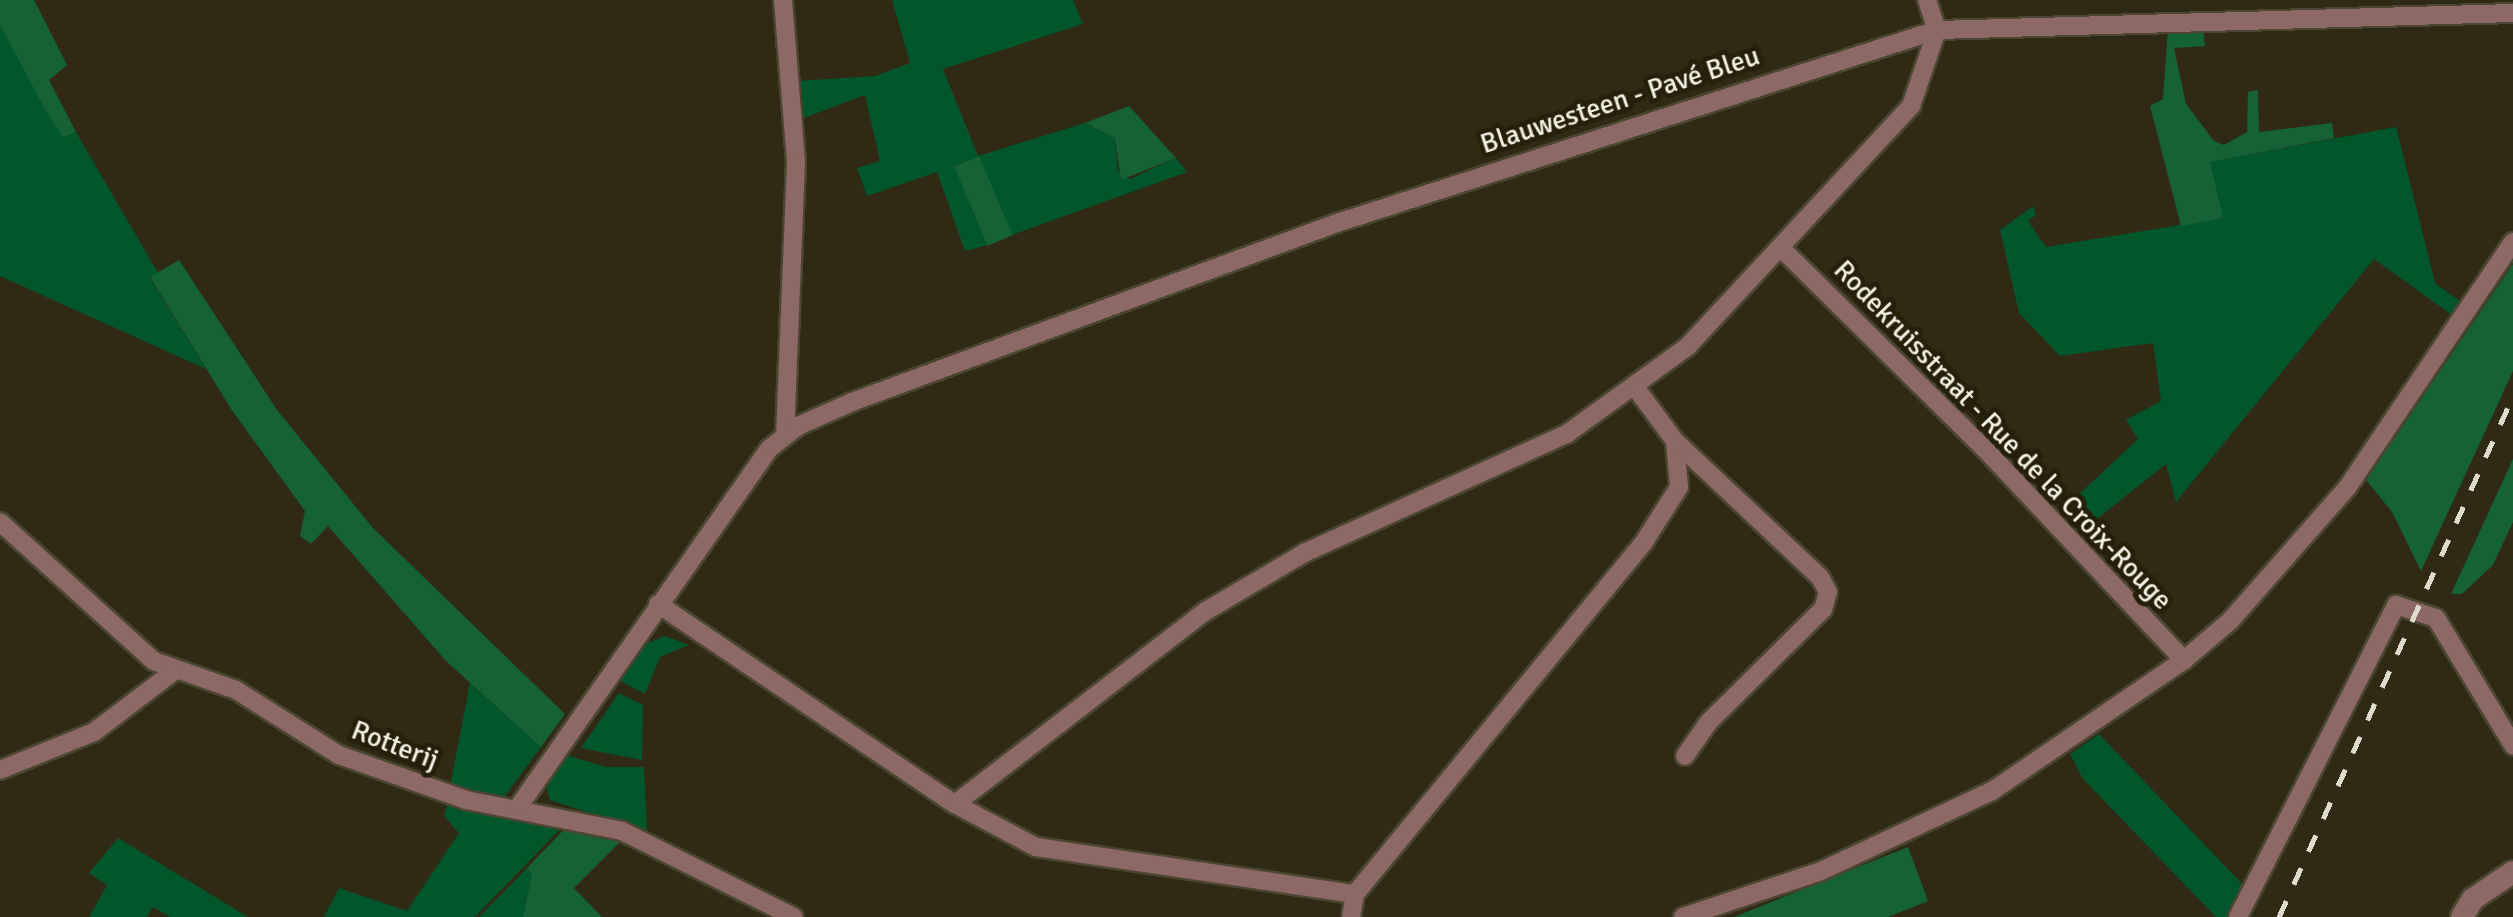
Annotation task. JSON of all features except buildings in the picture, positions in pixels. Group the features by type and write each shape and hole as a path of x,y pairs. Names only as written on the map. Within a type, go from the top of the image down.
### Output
{"street":[{"path":"519,806 741,484 784,434 796,162 783,0"},
{"path":"955,804 1206,611 1304,552 1490,474 1568,433 1688,346 1783,250 1911,106 1937,30 1927,0"},
{"name":"Blauwesteen - Pavé Bleu","path":"784,434 852,402 1274,244 1937,30 2513,14"},
{"path":"1683,917 1727,911 1992,791 2184,660 2230,621 2348,488 2513,242"},
{"name":"Rodekruisstraat - Rue de la Croix-Rouge","path":"1783,250 1995,460 2184,660"},
{"path":"1635,387 1675,441 1820,577 1828,592 1823,609 1708,723 1685,756"},
{"path":"1352,917 1355,894 1644,542 1679,487 1675,441"},
{"path":"0,522 173,672 94,732 0,770"},
{"path":"658,604 955,804 1036,847 1355,894"},
{"path":"2238,917 2396,605 2436,618 2508,720 2513,744"},
{"name":"Rotterij","path":"173,672 236,690 364,766 466,800 598,822 658,845 794,917"},
{"path":"2467,908 2513,872"}],"green space":[{"path":"0,0 34,0 67,65 49,80 76,132 63,137 47,113 0,25"},
{"path":"892,0 1073,0 1083,24 943,69 978,156 1085,123 1115,138 1118,171 1130,179 1176,158 1187,172 1012,235 978,157 954,166 988,245 965,251 937,172 867,196 857,168 880,161 865,95 801,119 797,81 875,76 910,63"},
{"path":"0,25 63,137 76,132 158,273 150,278 206,369 0,276"},
{"path":"2168,28 2203,29 2205,46 2174,48 2186,104 2214,141 2224,145 2247,132 2248,92 2258,90 2259,132 2332,123 2334,138 2210,162 2223,218 2181,226 2150,106 2163,99"},
{"path":"1129,106 1176,158 1121,180 1115,138 1085,123"},
{"path":"2396,127 2435,283 2461,302 2452,315 2374,259 2176,502 2166,464 2079,533 2059,513 2138,439 2126,420 2161,401 2153,343 2060,356 2019,313 2000,230 2033,206 2036,215 2028,221 2046,247 2222,218 2209,162"},
{"path":"979,156 1013,235 988,246 954,167"},
{"path":"179,260 277,410 373,528 565,714 541,747 446,661 328,526 311,544 300,536 305,511 231,409 150,277"},
{"path":"2513,264 2513,371 2421,571 2392,512 2366,480"},
{"path":"2513,459 2513,522 2493,565 2462,594 2451,594"},
{"path":"665,636 689,645 660,657 645,694 619,680 643,645"},
{"path":"470,683 541,747 505,796 450,786"},
{"path":"619,693 643,705 642,760 581,748"},
{"path":"2099,734 2244,886 2227,917 2216,917 2083,779 2070,754"},
{"path":"563,754 606,767 644,767 647,832 550,800 545,782"},
{"path":"448,801 568,821 475,917 324,917 339,888 407,911 459,833 444,816"},
{"path":"572,821 620,842 574,888 602,917 523,917 532,875 527,868"},
{"path":"118,838 248,917 170,917 153,907 147,917 89,917 107,885 89,873"},
{"path":"1908,847 1928,901 1888,917 1734,917"},
{"path":"527,868 532,875 523,917 479,917"}],"railway":[{"path":"2279,917 2513,396"}]}
